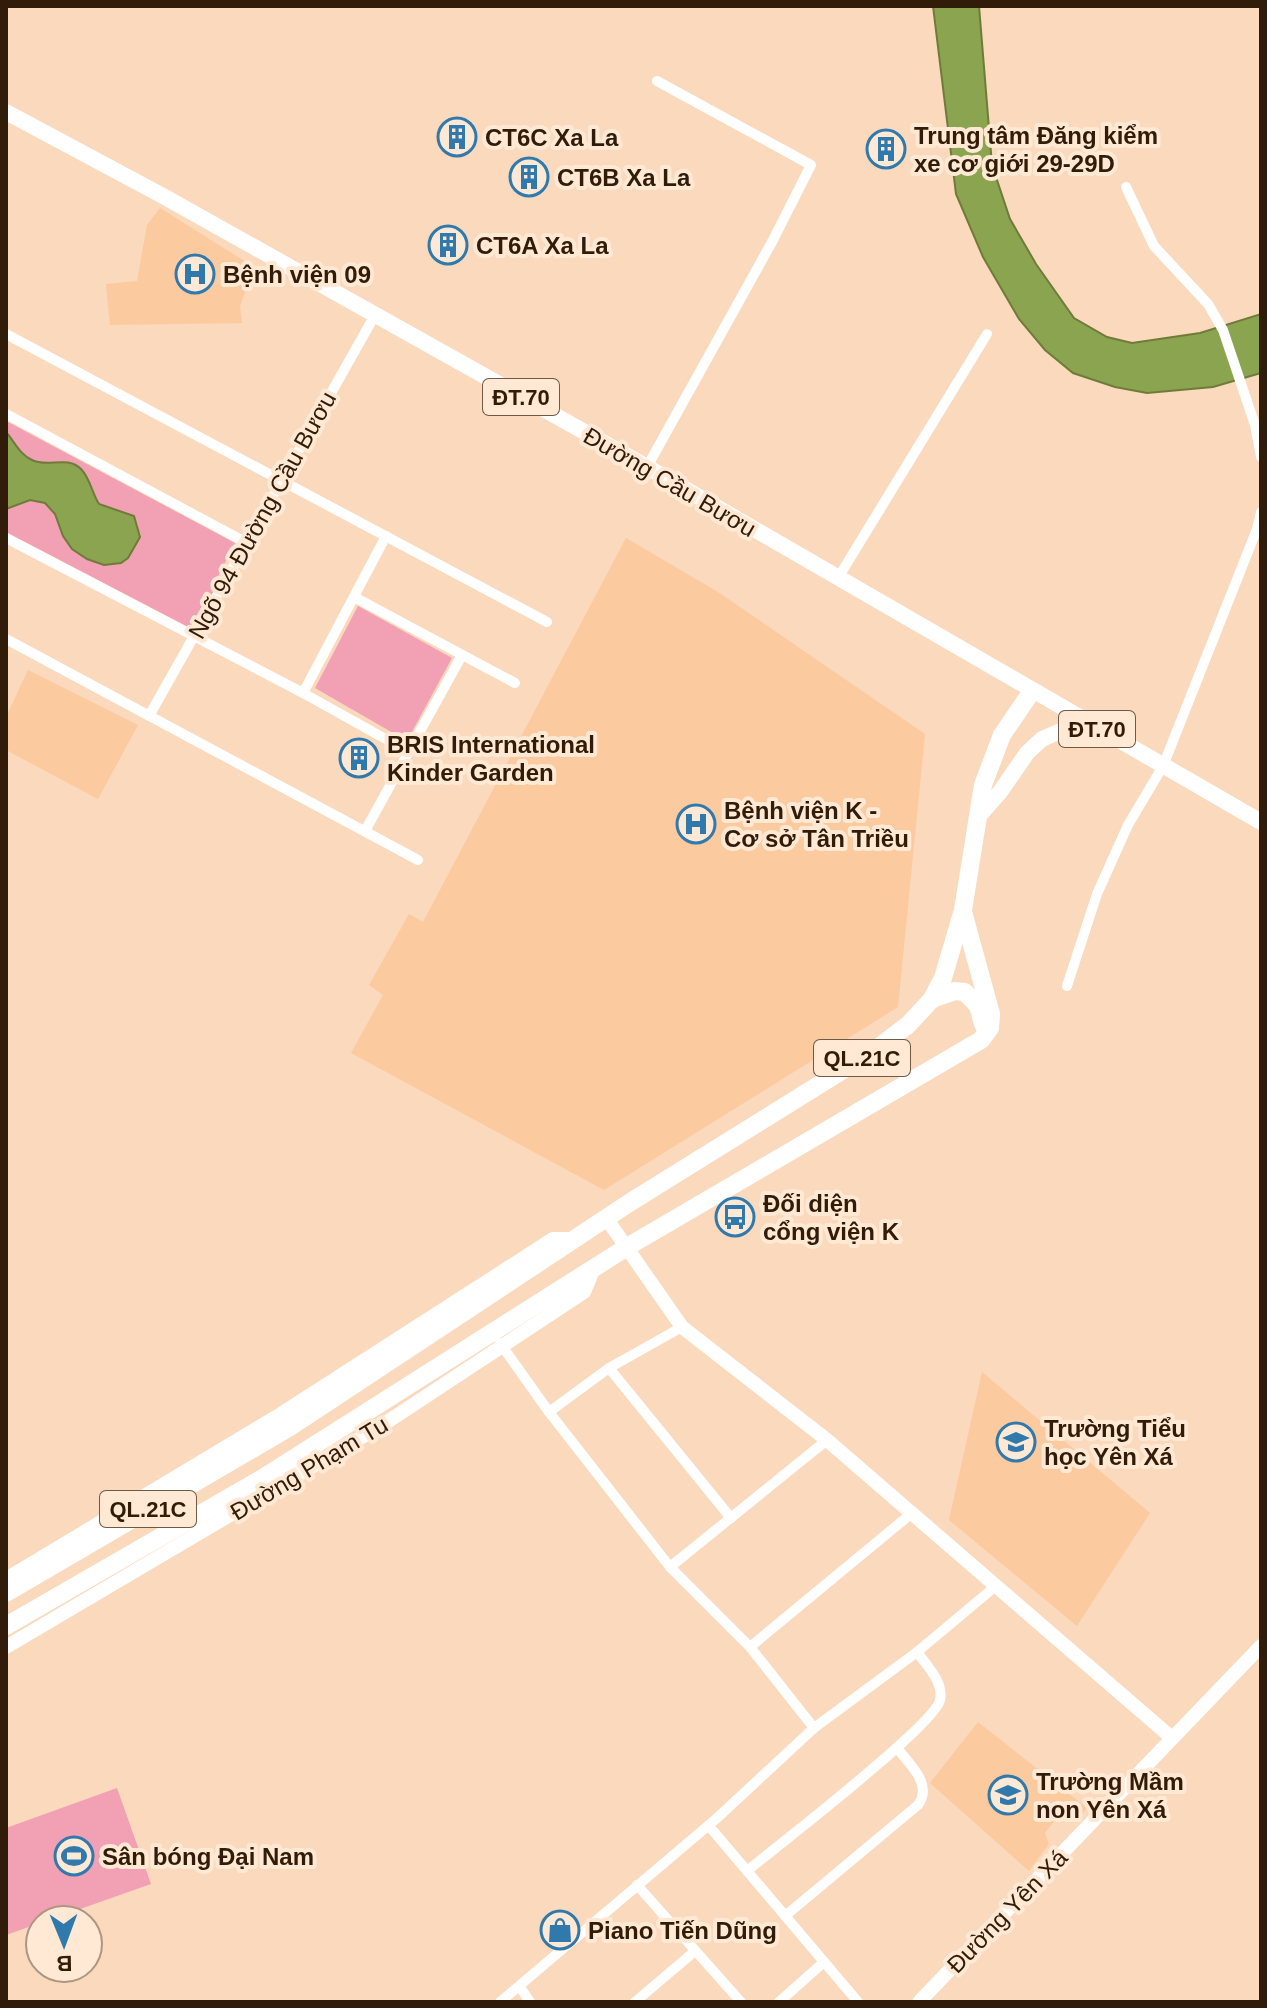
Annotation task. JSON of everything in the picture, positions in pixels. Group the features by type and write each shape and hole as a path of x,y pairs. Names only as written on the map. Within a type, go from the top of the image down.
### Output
{"highway":[{"name":"Đường Phạm Tu","path":"6,1593 875,1050 908,1025 932,999 943,978 963,910 983,785 1002,735 1032,691"},
{"name":"Đường Phạm Tu","path":"6,1626 210,1509 313,1457 497,1339 627,1247 970,1047 990,1028 991,1014 963,910"},
{"path":"932,999 955,991 965,992 978,1006 986,1034"},
{"path":"285,1420 313,1457"}],"main road":[{"name":"Đường Cầu Bươu","path":"6,112 647,467 1163,766"},
{"path":"978,817 1027,753 1042,739 1065,729 1109,735"},
{"name":"ĐT.70","path":"1163,766 1261,822"}],"street":[{"path":"647,467 772,242 811,165 657,81"},
{"path":"1126,187 1154,246 1208,304 1223,330 1258,423 1261,457"},
{"name":"Ngõ 94 Đường Cầu Bươu","path":"149,716 375,315"},
{"path":"6,334 547,622"},
{"path":"838,578 987,334"},
{"path":"6,414 247,543"},
{"path":"1067,986 1097,894 1128,825 1163,766 1261,512"},
{"path":"303,693 386,536"},
{"path":"6,538 194,635 409,752"},
{"path":"354,597 515,683"},
{"path":"6,639 418,860"},
{"path":"365,831 462,655"},
{"path":"606,1218 682,1327 827,1440 1172,1738"},
{"path":"549,1412 609,1368 682,1327"},
{"path":"497,1339 549,1412 670,1567 750,1647 814,1728"},
{"path":"609,1368 731,1518"},
{"name":"Đường Phạm Tu","path":"6,1579 285,1420"},
{"path":"670,1567 827,1440"},
{"name":"Đường Phạm Tu","path":"6,1647 313,1457"},
{"path":"750,1647 912,1513"},
{"path":"500,2002 709,1826 814,1728 917,1652 997,1585"},
{"name":"Đường Yên Xá","path":"919,2002 1261,1646"},
{"path":"747,1871 897,1748 938,1706 941,1697 938,1682 917,1652"},
{"path":"785,1916 923,1798 925,1790 921,1780 897,1748"},
{"path":"709,1826 858,2002"},
{"path":"637,1885 741,2002"},
{"path":"635,2002 695,1951"},
{"path":"779,2002 824,1962"},
{"path":"520,1987 530,2002"}],"shaded area":[{"path":"933,6 979,6 992,165 1010,219 1036,264 1074,318 1107,337 1132,343 1200,333 1261,314 1261,373 1213,387 1147,393 1115,387 1073,373 1045,350 1019,319 983,257 956,194"},
{"name":"Bệnh viện 09","path":"160,208 254,267 240,306 242,323 110,325 106,284 137,281 147,225"},
{"path":"6,421 235,543 214,584 217,588 211,600 206,598 190,628 6,532"},
{"path":"6,432 32,460 76,465 87,477 99,504 134,516 140,537 128,558 121,563 104,565 87,559 72,549 63,536 55,514 45,503 30,500 6,509"},
{"name":"Bệnh viện K - Cơ sở Tân Triều","path":"626,538 718,592 925,734 898,1007 604,1190 351,1053 383,995 369,985 409,914 423,922"},
{"path":"358,606 452,658 407,741 315,688"},
{"path":"28,670 138,725 98,799 6,750 6,717"},
{"name":"Trường Tiểu học Yên Xá","path":"982,1372 1150,1513 1077,1626 949,1520"},
{"name":"Trường Mầm non Yên Xá","path":"978,1722 1087,1808 1077,1820 1058,1816 1045,1833 1049,1844 1029,1871 930,1783"},
{"name":"Sân bóng Đại Nam","path":"117,1788 151,1884 94,1904 24,1904 24,1929 6,1935 6,1828"}],"place":[{"name":"CT6C Xa La","path":"457,137"},
{"name":"Trung tâm Đăng kiểm xe cơ giới 29-29D","path":"886,149"},
{"name":"CT6B Xa La","path":"529,177"},
{"name":"CT6A Xa La","path":"448,245"},
{"name":"Bệnh viện 09","path":"195,274"},
{"name":"BRIS International Kinder Garden","path":"359,758"},
{"name":"Bệnh viện K - Cơ sở Tân Triều","path":"696,824"},
{"name":"Đối diện cổng viện K","path":"735,1217"},
{"name":"Trường Tiểu học Yên Xá","path":"1016,1442"},
{"name":"Trường Mầm non Yên Xá","path":"1008,1795"},
{"name":"Sân bóng Đại Nam","path":"74,1856"},
{"name":"Piano Tiến Dũng","path":"560,1930"}]}
